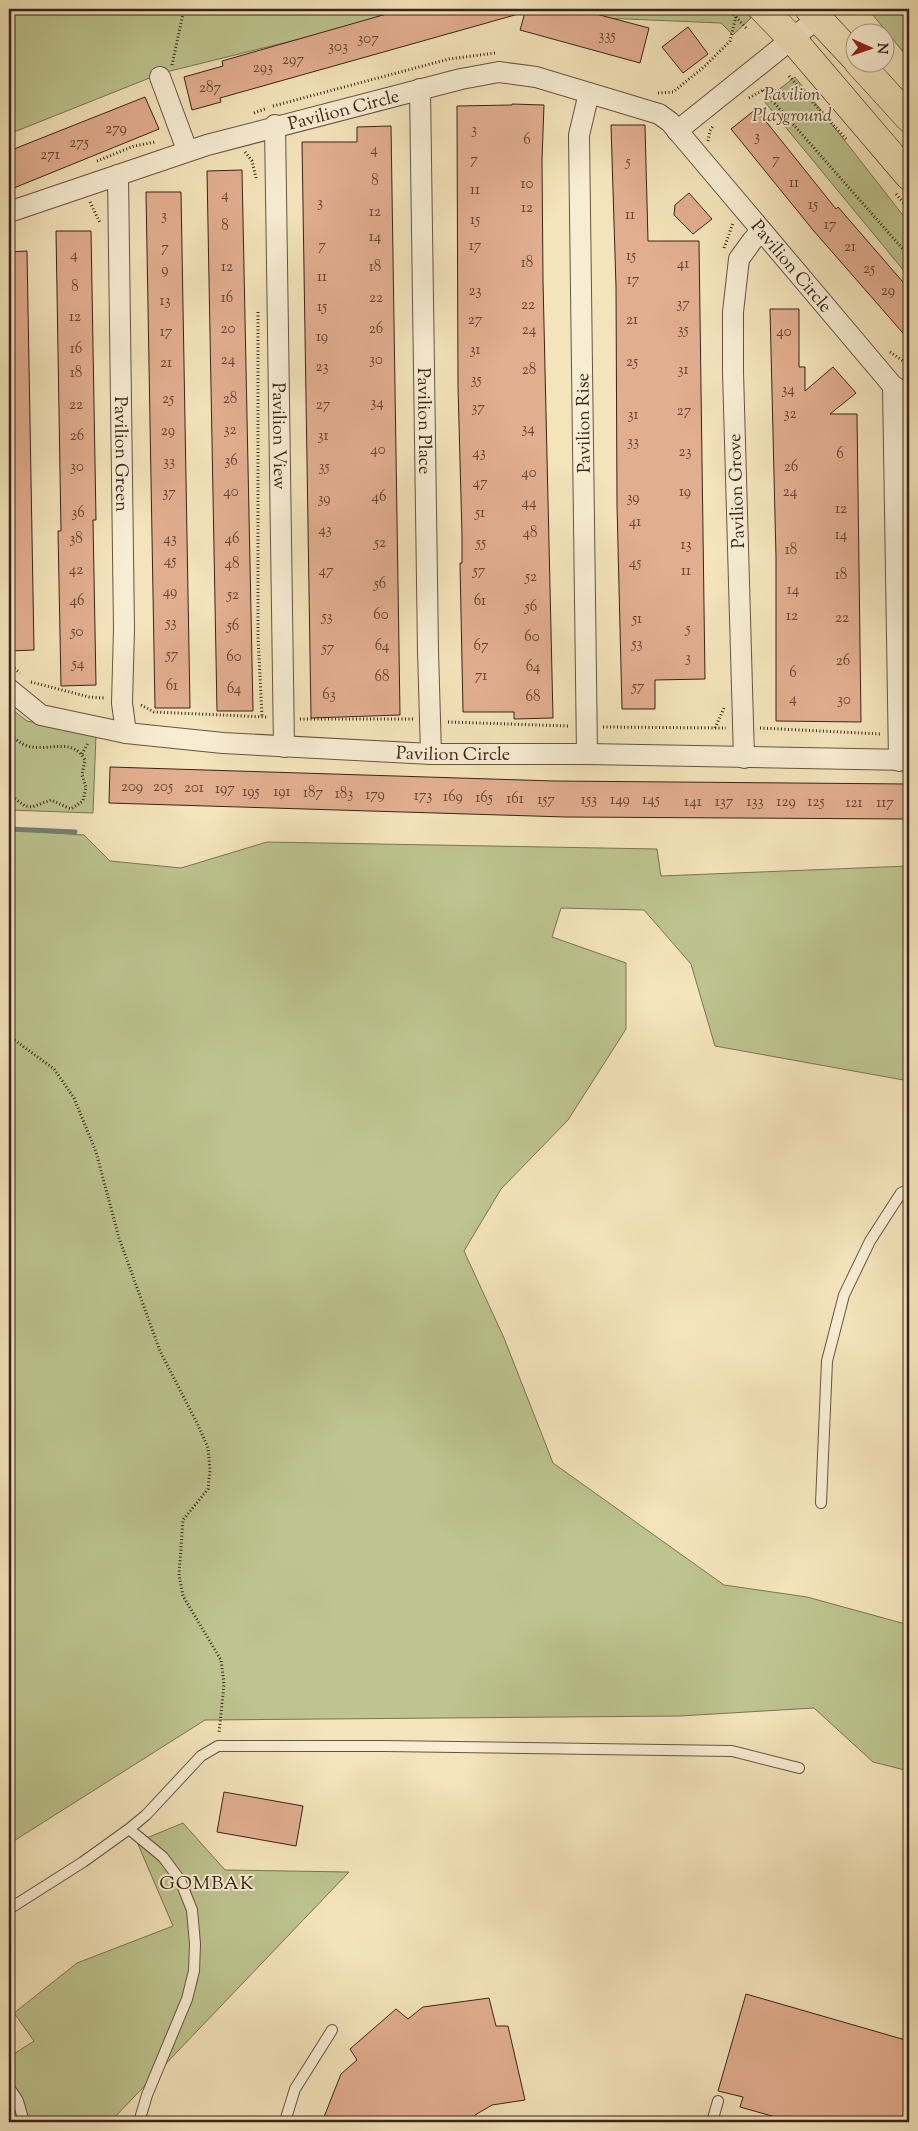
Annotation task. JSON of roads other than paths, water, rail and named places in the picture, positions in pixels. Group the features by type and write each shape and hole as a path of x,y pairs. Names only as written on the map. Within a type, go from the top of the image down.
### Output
{"main road":[{"path":"814,13 846,48"},
{"path":"755,19 793,40 909,176"},
{"path":"867,72 909,118"}],"street":[{"path":"677,131 793,40 814,13"},
{"name":"Pavilion Circle","path":"9,212 188,150 275,126 420,89 499,72 536,77 659,114 670,122 756,236 901,390"},
{"path":"167,75 188,150"},
{"name":"Pavilion Place","path":"420,89 431,754"},
{"name":"Pavilion Rise","path":"587,754 579,135 589,93"},
{"name":"Pavilion View","path":"275,126 284,747"},
{"name":"Pavilion Green","path":"118,175 124,629 122,703 126,733"},
{"name":"Pavilion Grove","path":"744,758 732,372 733,312 739,259 756,236"},
{"path":"901,390 898,735 904,761"},
{"name":"Pavilion Circle","path":"15,681 41,715 126,733 223,744 431,754 587,754 904,761"}],"lane":[{"path":"821,1503 827,1361 844,1295 870,1241 901,1192 909,1190"},
{"path":"9,1909 83,1862 129,1829 146,1815 201,1756 218,1746 732,1750 799,1768"},
{"path":"129,1829 163,1857 180,1880 192,1910 195,1944 194,1971 187,1999 147,2095 139,2122"},
{"path":"288,2122 286,2118 295,2089 332,2030"},
{"path":"9,2087 18,2101 24,2122"},
{"path":"712,2122 718,2101"}],"waterway":[{"path":"9,829 75,832"}],"district":[{"name":"GOMBAK","path":"207,1882"}],"park label":[{"name":"Pavilion Playground","path":"792,104"}]}
